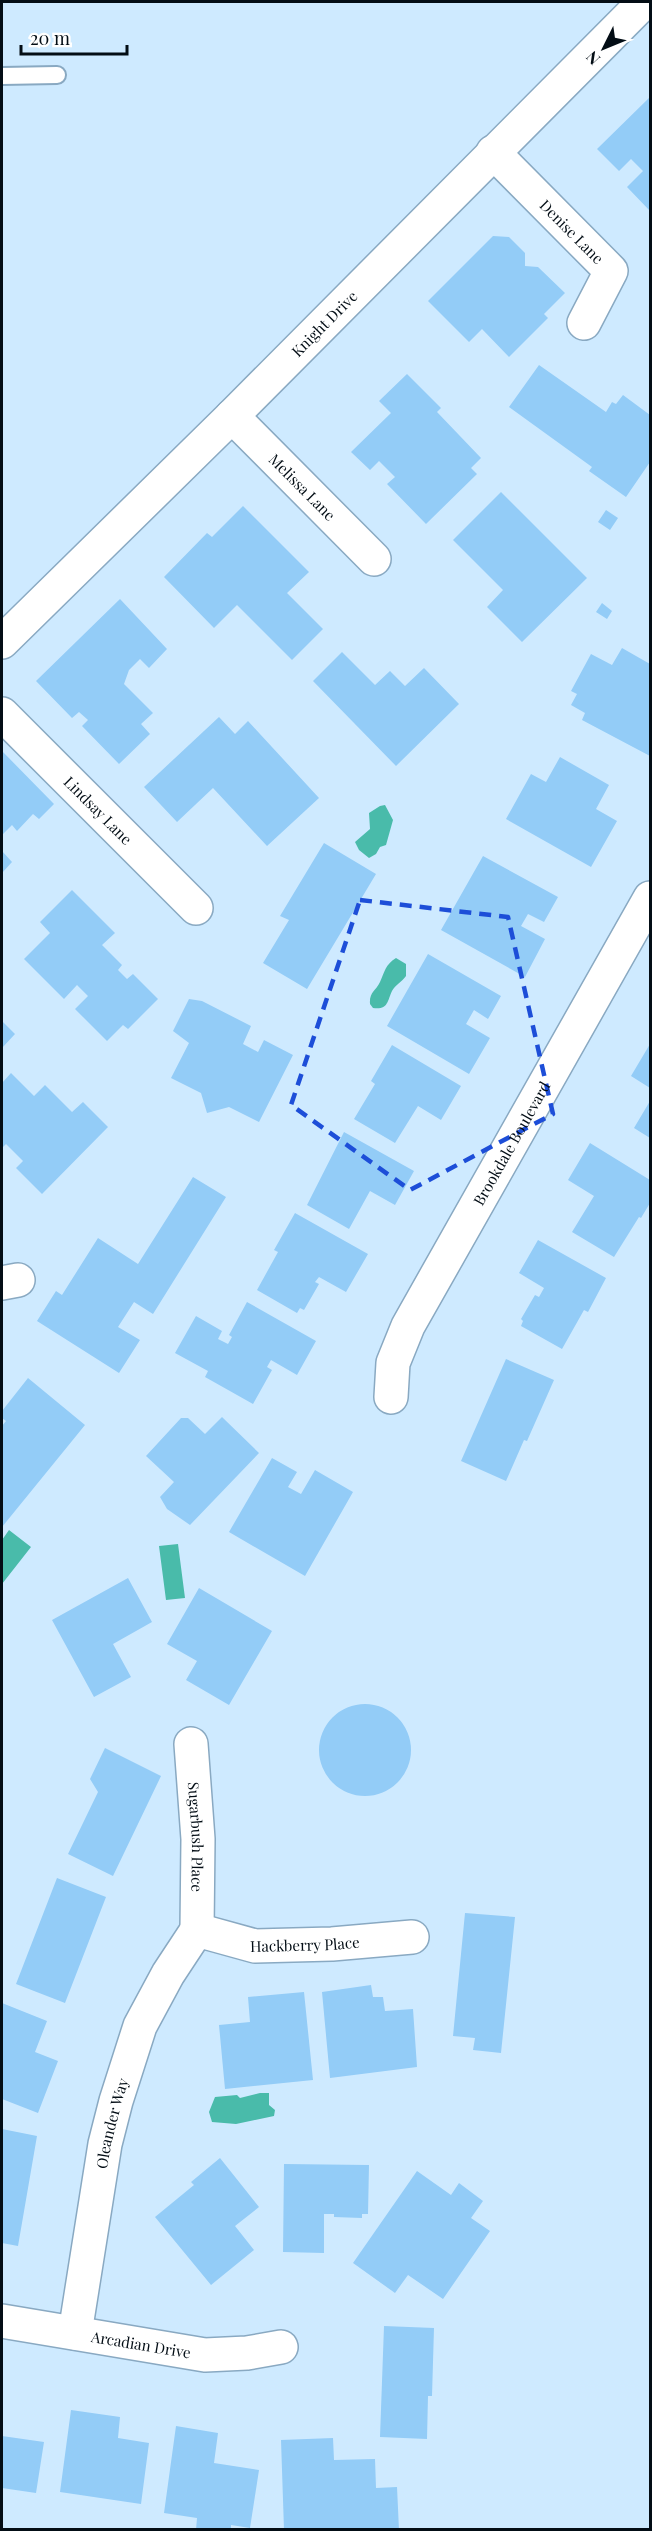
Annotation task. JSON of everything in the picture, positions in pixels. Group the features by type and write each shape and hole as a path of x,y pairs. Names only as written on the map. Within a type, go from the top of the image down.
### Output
{"street":[{"name":"Knight Drive","path":"2,642 232,416 644,2"},
{"name":"Denise Lane","path":"493,152 611,271 584,323"},
{"name":"Melissa Lane","path":"232,416 374,559"},
{"name":"Lindsay Lane","path":"2,714 196,908"},
{"name":"Brookdale Boulevard","path":"391,1397 393,1363 408,1326 651,898"},
{"name":"Sugarbush Place","path":"191,1744 198,1839 197,1930"},
{"name":"Hackberry Place","path":"197,1930 255,1946 332,1944 412,1937"},
{"name":"Oleander Way","path":"75,2333 105,2144 119,2090 140,2026 168,1974 197,1930"},
{"name":"Arcadian Drive","path":"2,2321 205,2355 247,2354 281,2347"}],"lane":[{"path":"2,76 57,75"}],"highlighted area":[{"path":"360,900 508,917 553,1114 410,1190 291,1105"}],"shaded area":[{"path":"385,805 393,820 386,845 380,847 376,854 369,858 359,850 355,842 370,829 369,813"},
{"path":"396,958 406,964 406,976 393,989 388,1002 382,1008 373,1008 370,1004 372,994 387,966"},
{"path":"9,1530 31,1547 2,1584 2,1540"},
{"path":"178,1544 185,1598 166,1600 159,1546"},
{"path":"269,2093 269,2105 275,2110 274,2116 236,2124 212,2122 209,2112 215,2097 237,2095 240,2098"}],"building":[{"path":"650,97 650,211 627,187 643,171 631,159 619,171 597,149"},
{"path":"493,236 509,237 525,253 525,266 538,267 565,293 544,314 548,318 509,357 482,329 469,342 428,301"},
{"path":"539,365 606,412 612,402 616,404 623,395 650,415 650,462 626,497 589,471 592,467 509,407"},
{"path":"407,374 441,408 437,412 481,458 471,468 477,474 426,524 387,484 395,477 379,461 370,470 351,452 391,413 379,401"},
{"path":"501,492 587,578 522,642 487,607 503,590 453,540"},
{"path":"243,506 309,572 287,593 323,629 292,660 237,605 214,628 164,577 207,533 212,537"},
{"path":"606,510 618,518 610,530 598,522"},
{"path":"120,599 167,649 149,668 140,659 129,670 124,684 153,713 141,724 150,734 119,764 82,726 88,720 79,712 72,718 36,681"},
{"path":"602,603 612,611 607,619 596,612"},
{"path":"622,648 650,664 650,756 582,720 585,713 571,705 577,694 571,691 591,654 612,665"},
{"path":"342,652 375,685 390,671 405,686 424,668 459,704 396,766 313,681"},
{"path":"219,717 235,734 248,721 319,798 267,846 213,788 177,822 144,787"},
{"path":"2,751 54,804 39,819 33,814 17,831 12,825 2,835"},
{"path":"560,757 609,785 596,809 617,821 591,867 506,819 531,774 546,782"},
{"path":"324,843 376,874 307,989 263,963 289,920 280,916"},
{"path":"2,851 12,862 2,873"},
{"path":"483,856 558,897 544,922 528,914 521,926 545,939 525,977 441,930"},
{"path":"72,890 115,933 102,945 122,965 118,970 127,979 133,974 158,999 128,1029 123,1025 107,1041 75,1009 88,996 77,985 64,999 24,959 50,933 40,922"},
{"path":"428,954 501,996 488,1019 474,1010 466,1024 490,1038 469,1074 387,1026"},
{"path":"189,999 202,1001 251,1026 243,1044 258,1052 264,1040 293,1055 259,1122 229,1107 207,1113 201,1093 171,1078 189,1043 173,1031"},
{"path":"2,1021 15,1034 2,1048"},
{"path":"650,1044 650,1088 631,1076"},
{"path":"392,1045 461,1086 441,1120 418,1106 395,1143 354,1119 375,1084 371,1081"},
{"path":"11,1073 34,1096 45,1085 72,1112 83,1102 108,1127 42,1194 16,1168 23,1161 6,1144 2,1148 2,1083"},
{"path":"650,1101 650,1138 634,1128"},
{"path":"344,1132 414,1171 395,1205 370,1191 349,1229 307,1205"},
{"path":"590,1143 650,1180 650,1203 614,1257 572,1232 594,1196 568,1180"},
{"path":"193,1177 226,1197 153,1314 134,1302 118,1327 140,1340 119,1373 37,1321 56,1291 62,1295 98,1238 138,1264"},
{"path":"295,1213 368,1254 346,1292 319,1277 315,1282 319,1284 304,1310 300,1308 297,1313 257,1290 278,1252 274,1250"},
{"path":"538,1240 606,1278 588,1312 584,1310 562,1349 521,1326 523,1321 521,1319 535,1295 539,1297 544,1288 519,1273"},
{"path":"247,1302 316,1341 297,1375 271,1360 267,1367 272,1370 253,1404 205,1377 208,1371 175,1353 196,1316 222,1331 218,1339 228,1344 232,1337 229,1335"},
{"path":"506,1359 554,1380 506,1481 461,1461"},
{"path":"28,1378 85,1425 2,1527 2,1426 6,1421 2,1418 2,1411"},
{"path":"222,1417 259,1453 190,1525 167,1509 160,1497 174,1482 146,1456 181,1418 188,1418 205,1434"},
{"path":"272,1458 297,1472 288,1487 301,1494 315,1470 353,1492 305,1576 229,1532"},
{"path":"128,1578 152,1622 113,1644 131,1677 94,1697 52,1620"},
{"path":"199,1588 272,1631 229,1705 186,1680 197,1661 167,1644"},
{"path":"365,1704 383,1707 398,1717 408,1732 411,1750 408,1768 398,1783 383,1793 365,1796 347,1793 332,1783 322,1768 319,1750 322,1732 332,1717 347,1707"},
{"path":"105,1748 161,1776 113,1876 68,1854 98,1792 90,1779"},
{"path":"57,1878 106,1897 65,2003 16,1984"},
{"path":"465,1913 515,1917 501,2053 473,2050 475,2038 453,2036"},
{"path":"371,1985 373,1997 383,1997 385,2011 413,2009 417,2067 330,2078 322,1992"},
{"path":"304,1992 313,2080 225,2089 219,2025 250,2022 248,1997"},
{"path":"2,2003 47,2021 35,2052 58,2061 38,2113 2,2099"},
{"path":"2,2129 37,2136 18,2246 2,2243"},
{"path":"220,2158 259,2207 235,2226 254,2250 211,2285 155,2217 194,2185 191,2182"},
{"path":"284,2164 369,2165 368,2214 362,2214 362,2218 334,2217 334,2214 324,2214 324,2253 283,2252"},
{"path":"417,2171 451,2195 459,2183 483,2201 471,2218 490,2231 443,2299 408,2275 395,2293 353,2263"},
{"path":"384,2326 434,2328 432,2396 428,2396 427,2439 380,2437"},
{"path":"71,2410 120,2417 118,2438 149,2443 141,2504 60,2492"},
{"path":"176,2426 218,2433 214,2463 259,2470 250,2528 231,2525 231,2530 196,2530 197,2518 164,2513"},
{"path":"2,2436 44,2442 36,2493 2,2488"},
{"path":"333,2438 334,2460 375,2459 376,2488 397,2487 399,2530 284,2530 281,2440"}]}
